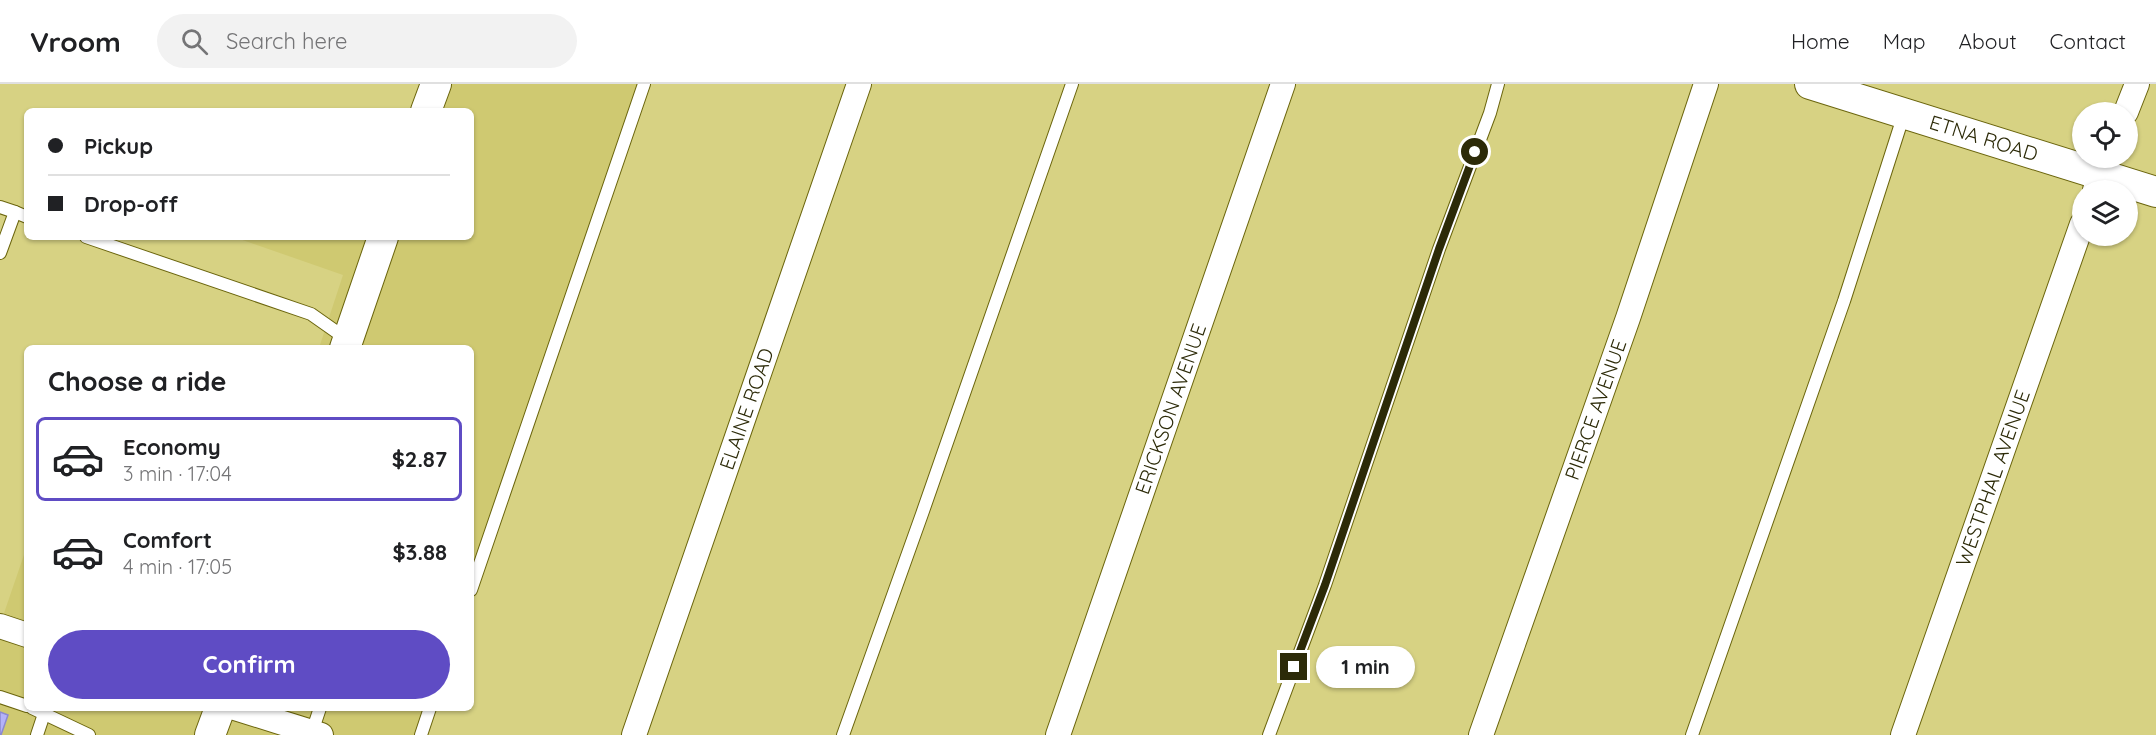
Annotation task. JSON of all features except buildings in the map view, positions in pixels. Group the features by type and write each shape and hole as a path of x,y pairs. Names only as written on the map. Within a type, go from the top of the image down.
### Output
{"street":[{"path":"427,108 436,84"},
{"name":"ELAINE ROAD","path":"634,735 859,84"},
{"name":"ERICKSON AVENUE","path":"1058,735 1283,84"},
{"name":"PIERCE AVENUE","path":"1481,735 1628,318 1706,84"},
{"name":"ETNA ROAD","path":"1810,84 2156,192"},
{"path":"2130,102 2137,84"},
{"path":"346,344 382,240"},
{"name":"WESTPHAL AVENUE","path":"1903,735 2074,246"},
{"path":"0,626 24,634"},
{"path":"210,735 219,711"},
{"path":"244,711 316,734"}],"lane":[{"path":"474,581 644,84"},
{"path":"843,735 919,525 1072,84"},
{"path":"1269,735 1325,585 1439,249 1490,113 1498,84"},
{"path":"1692,735 1844,300 1904,113"},
{"path":"0,207 24,216"},
{"path":"0,253 15,212"},
{"path":"95,240 311,314 346,344"},
{"path":"0,697 24,705"},
{"path":"37,735 46,711"},
{"path":"48,711 89,735"},
{"path":"316,734 320,711"},
{"path":"421,735 429,711"}],"shaded area":[{"path":"437,84 647,84 474,582 474,345 320,345 343,275 243,240 474,240 474,108 428,108"},
{"path":"24,555 24,711 429,711 421,735 0,735 0,619 2,619"}],"route":[{"path":"1294,667 1325,585 1439,249 1475,152"}]}
